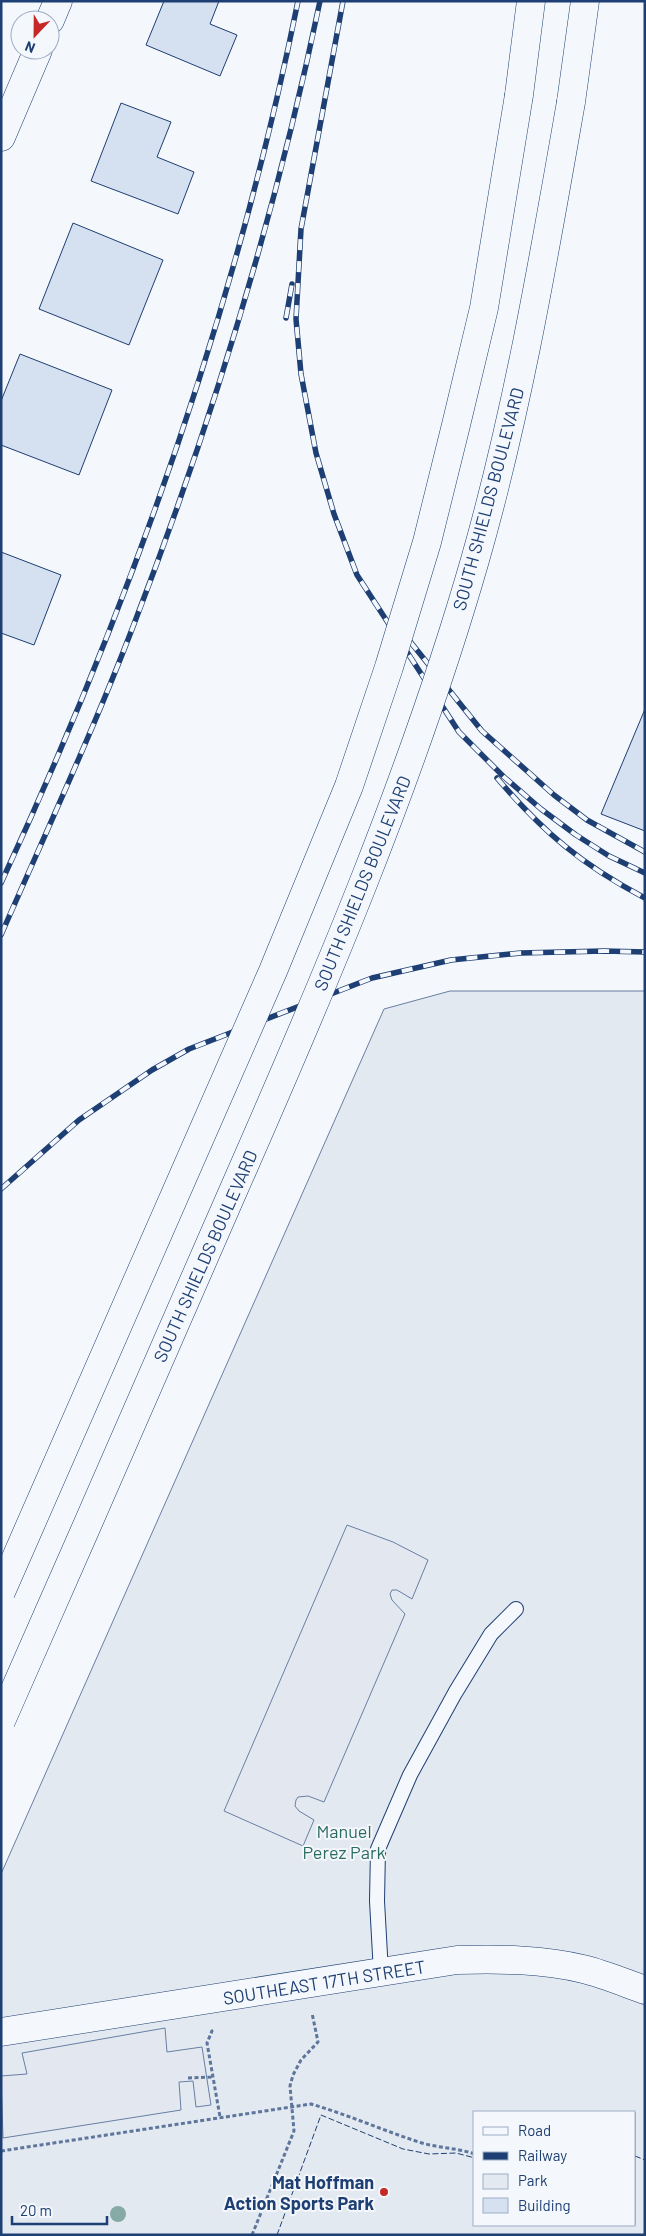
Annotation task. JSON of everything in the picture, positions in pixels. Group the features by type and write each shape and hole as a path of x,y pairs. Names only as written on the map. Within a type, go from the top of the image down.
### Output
{"main road":[{"path":"1,1592 273,971 349,786 424,551 484,308 519,95 530,1"},
{"name":"SOUTH SHIELDS BOULEVARD","path":"1,1721 304,1029 344,933 410,762 475,559 534,315 571,102 584,1"},
{"path":"1,137 34,60"},
{"name":"SOUTHEAST 17TH STREET","path":"1,2032 458,1960 505,1959 555,1964 584,1969 645,1990"}],"lane":[{"path":"382,1973 377,1901 378,1849 410,1775 455,1693 491,1634 516,1609"}],"path":[{"path":"252,2235 294,2131 290,2086 293,2075 301,2060 318,2042 307,1985"},
{"path":"201,2001 203,2024 212,2032 207,2043 220,2117"},
{"path":"188,2078 212,2077"},
{"path":"1,2151 311,2104 421,2143 443,2148 460,2149 473,2153"}],"green space":[{"name":"Manuel Perez Park","path":"450,991 645,991 645,2235 1,2235 1,1874 384,1009"}],"shaded area":[{"path":"347,1525 393,1542 428,1560 412,1599 397,1590 392,1590 390,1594 392,1600 405,1614 324,1802 308,1796 298,1797 296,1800 295,1806 299,1811 314,1820 303,1846 224,1811"},
{"path":"165,2028 167,2052 202,2047 211,2105 196,2107 193,2081 179,2082 181,2110 3,2138 1,2076 27,2074 22,2053"}],"building":[{"path":"164,1 219,1 210,24 237,35 220,76 146,45"},
{"path":"121,103 171,122 157,157 194,172 178,214 91,181"},
{"path":"73,223 163,260 129,345 39,309"},
{"path":"20,354 112,390 79,475 1,445 1,401"},
{"path":"1,552 61,575 34,645 1,633"},
{"path":"645,709 645,831 601,814"}],"railway":[{"path":"1,883 49,777 94,670 136,561 175,451 244,227 273,114 298,1"},
{"path":"1,935 119,663 190,471 216,394 262,238 303,80 320,1"},
{"path":"343,1 301,229 296,319 301,374 316,453 334,514 357,575 459,732 504,777 541,809 609,856 645,873"},
{"path":"286,318 292,284"},
{"path":"396,624 482,731 554,795 587,820 645,852"},
{"path":"497,778 531,815 565,846 602,873 645,898"},
{"path":"1,1189 79,1120 152,1070 189,1049 372,978 451,960 521,953 645,952"}],"fence":[{"path":"277,2235 321,2115 403,2149 429,2154 456,2153 473,2157"},
{"path":"636,2156 645,2160"}],"place":[{"name":"Mat Hoffman Action Sports Park","path":"384,2192"}]}
